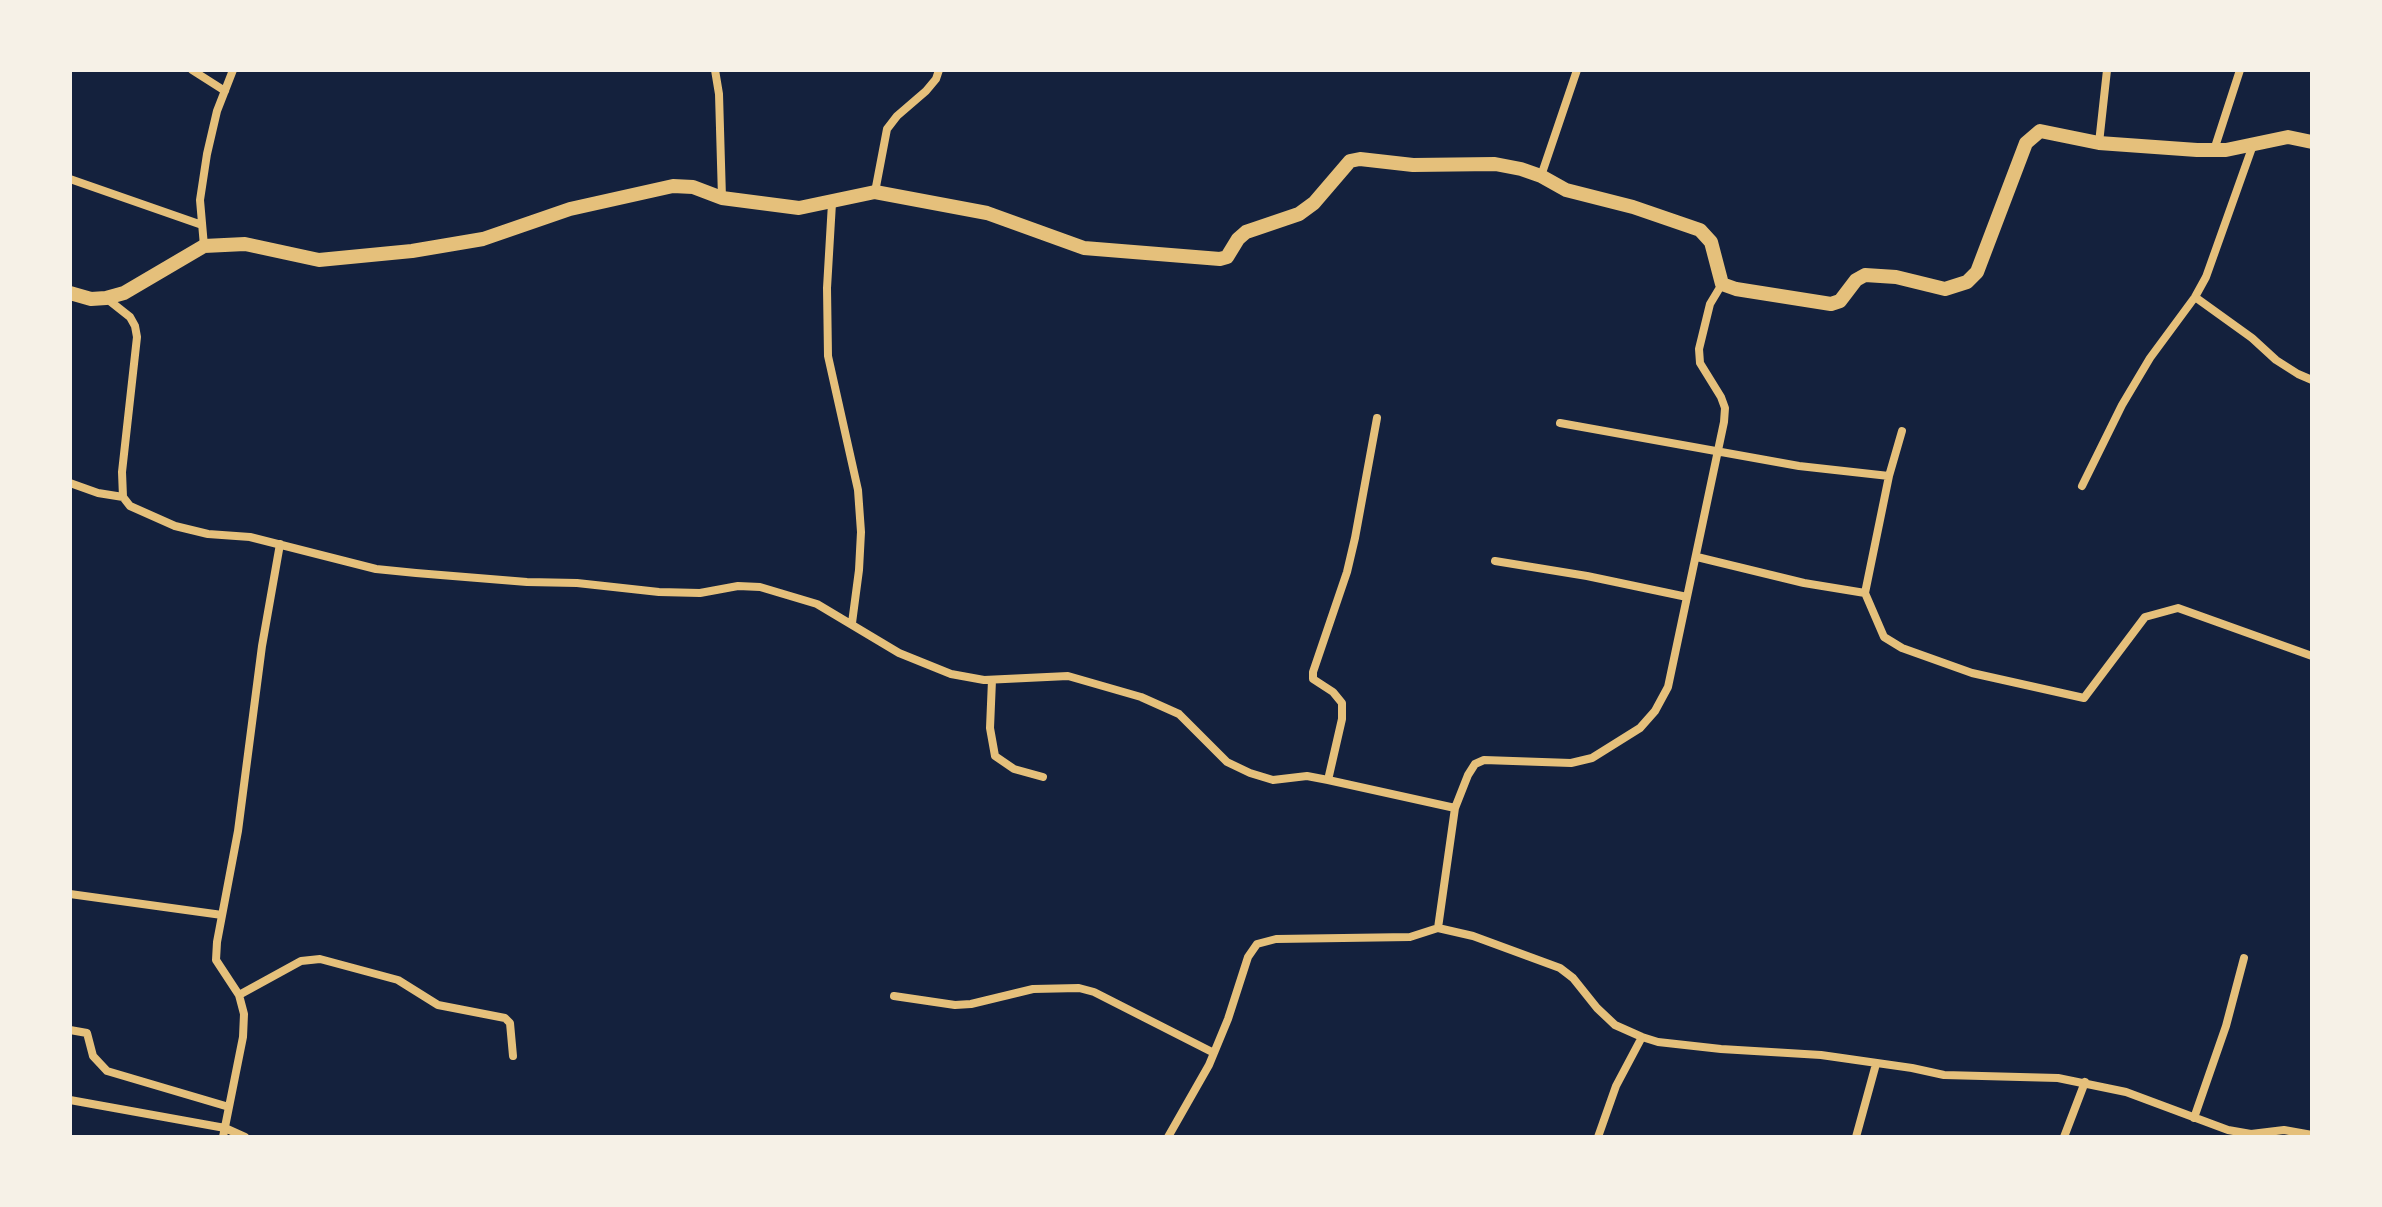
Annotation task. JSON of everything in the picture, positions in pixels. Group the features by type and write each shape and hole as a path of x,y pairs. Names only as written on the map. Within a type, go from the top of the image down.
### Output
{"street":[{"path":"192,70 225,91"},
{"path":"204,246 200,200 207,154 233,70"},
{"path":"715,70 719,94 722,198"},
{"path":"875,192 887,129 926,91 939,70"},
{"path":"1541,176 1577,70"},
{"path":"2099,143 2107,70"},
{"path":"2214,150 2240,70"},
{"path":"1722,284 1831,304 1840,301 1856,280 1865,275 1896,277 1933,287 1959,286 1977,272 2019,158 2033,136 2040,131 2099,143 2214,150 2288,137 2312,142"},
{"path":"2082,486 2122,405 2206,277 2253,144"},
{"path":"70,293 91,299 124,293 204,246 245,244 319,260 348,258 483,239 570,209 673,186 693,187 722,198 799,208 875,192 987,213 1084,248 1208,260 1227,257 1246,232 1299,214 1314,203 1350,161 1360,159 1413,165 1495,164 1541,176 1566,190 1633,207 1700,230 1711,242 1722,284 1707,314 1699,349 1700,363 1715,385 1725,408 1668,687 1655,711 1640,728 1592,758 1571,763 1484,760 1475,764 1455,808 1438,928"},
{"path":"70,179 202,225"},
{"path":"832,203 827,288 828,356 858,490 861,532 852,623"},
{"path":"2195,297 2252,338 2276,360 2312,380"},
{"path":"106,298 130,317 137,337 121,486 123,497 130,506 175,526 208,534 250,537 376,569 659,592 700,593 738,586 760,587 817,604 899,653 951,674 992,680 1068,676 1153,701 1179,714 1227,762 1250,773 1273,780 1307,776 1455,808"},
{"path":"1328,780 1342,719 1342,703 1333,692 1313,679 1313,672 1350,561 1377,418"},
{"path":"1560,423 1719,449 1799,466 1889,476"},
{"path":"1902,431 1889,476 1865,593 1884,637 1902,648 1972,673 2084,698 2145,617 2178,608 2312,656"},
{"path":"70,483 98,493 123,497"},
{"path":"224,1132 243,1037 244,1014 239,995 216,960 280,544"},
{"path":"1697,557 1804,583 1865,593"},
{"path":"1495,561 1687,597"},
{"path":"992,680 990,728 995,756 1014,769 1043,777"},
{"path":"70,894 222,915"},
{"path":"1168,1137 1214,1053 1248,957 1257,944 1276,939 1410,937 1438,928 1473,936 1560,968 1573,978 1615,1025 1642,1037 1721,1049 1821,1055 1944,1075 2023,1076 2085,1082 2126,1092 2228,1130 2251,1134 2284,1130 2312,1135"},
{"path":"2194,1118 2226,1026 2244,958"},
{"path":"239,995 301,961 320,959 398,980 438,1005 505,1018 510,1023 513,1056"},
{"path":"894,996 963,1005 1033,989 1079,988 1094,992 1214,1053"},
{"path":"70,1030 87,1033 93,1056 107,1071 229,1107"},
{"path":"1598,1137 1616,1086 1642,1037"},
{"path":"1856,1137 1876,1064"},
{"path":"2064,1137 2085,1082"},
{"path":"70,1100 245,1137"}]}
